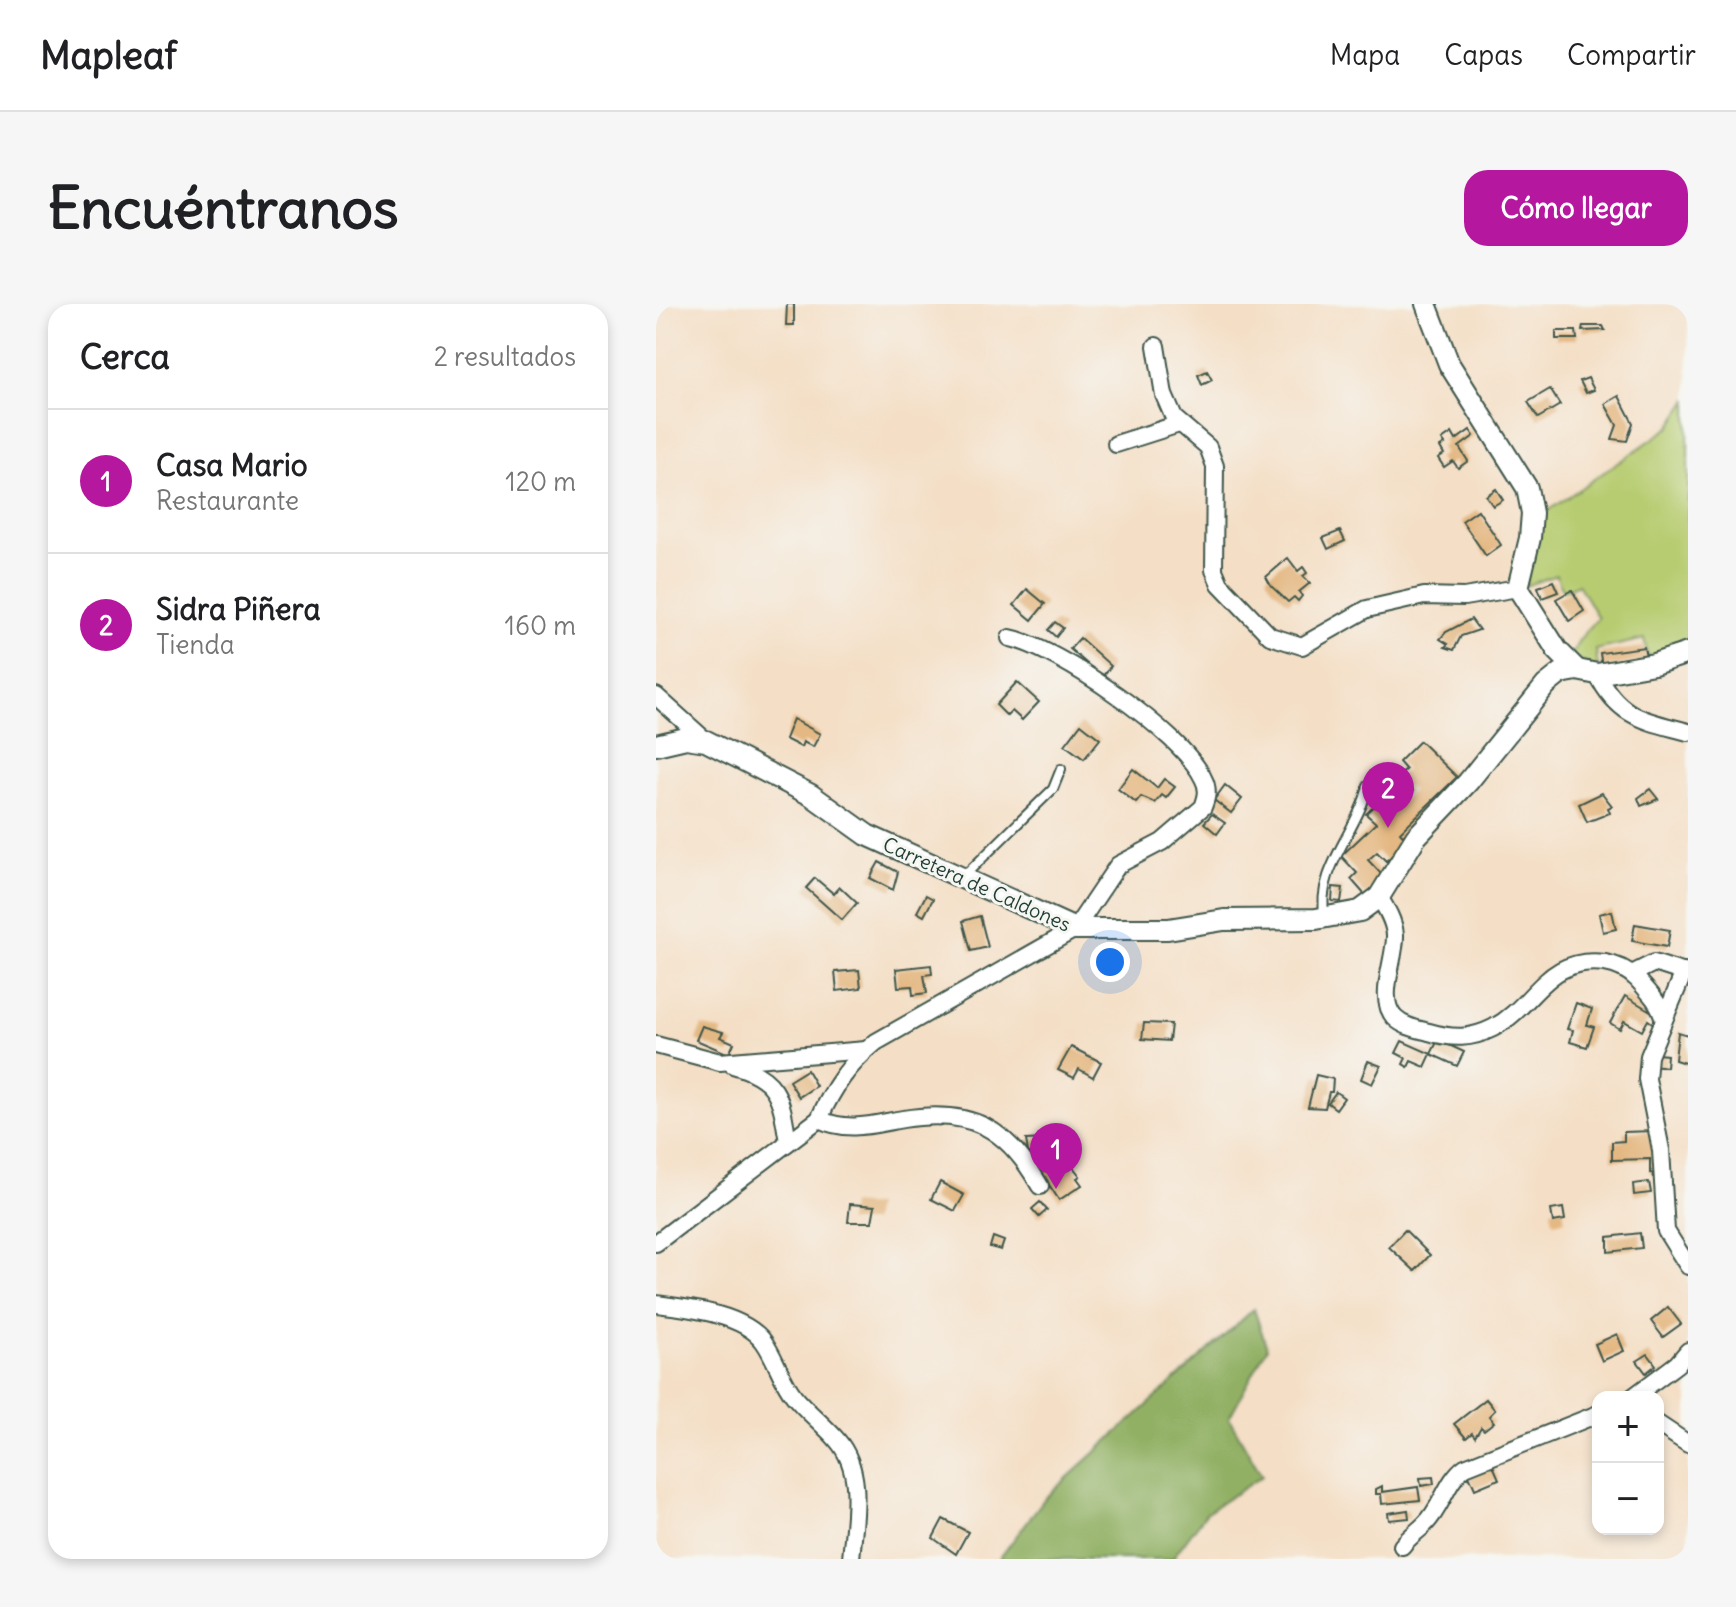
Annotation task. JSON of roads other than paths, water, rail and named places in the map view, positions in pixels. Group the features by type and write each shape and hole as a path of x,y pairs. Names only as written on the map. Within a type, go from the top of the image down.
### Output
{"street":[{"path":"1426,304 1449,364 1527,488 1532,513 1530,538 1518,588 1557,650 1587,672 1622,710 1643,721 1688,732"},
{"path":"1156,346 1164,395 1179,424 1208,447 1215,466 1214,570 1220,584 1259,628 1282,642 1302,646 1367,609 1424,596 1464,597 1518,588"},
{"path":"1116,444 1179,424"},
{"path":"656,1243 819,1119 831,1091 866,1050 1075,929 1111,873 1137,852 1162,842 1203,807 1207,788 1194,764 1121,696 1051,653 1010,638"},
{"path":"1664,1019 1654,998 1632,974 1611,964 1591,961 1562,969 1542,983 1496,1026 1467,1038 1447,1037 1405,1025 1394,1018 1389,1008 1387,992 1395,933 1379,897 1416,837 1468,782 1546,685 1561,673 1654,664 1688,653"},
{"path":"656,696 706,741"},
{"name":"Carretera de Caldones","path":"656,745 686,738 706,741 811,795 867,835 1075,929 1168,929 1224,920 1325,918 1360,911 1379,897"},
{"path":"1632,974 1639,967 1654,963 1686,973 1649,1056 1648,1093 1661,1150 1666,1231 1688,1266"},
{"path":"656,1045 744,1069 771,1083 780,1100 788,1142"},
{"path":"720,1062 866,1050"},
{"path":"819,1119 859,1128 916,1118 963,1119 1005,1138 1021,1153 1040,1186"},
{"path":"656,1304 735,1322 760,1336 794,1396 840,1442 848,1457 856,1488 851,1559"},
{"path":"1641,1391 1677,1364 1688,1351"},
{"path":"1402,1546 1424,1526 1456,1474 1465,1467 1592,1416"},
{"path":"1664,1428 1688,1444"}],"lane":[{"path":"962,879 1053,789 1061,769"},
{"path":"1325,918 1321,902 1331,866 1363,809 1368,786"}],"place":[{"name":"Sidra Piñera","path":"1388,828"},
{"name":"Casa Mario","path":"1056,1189"}]}
